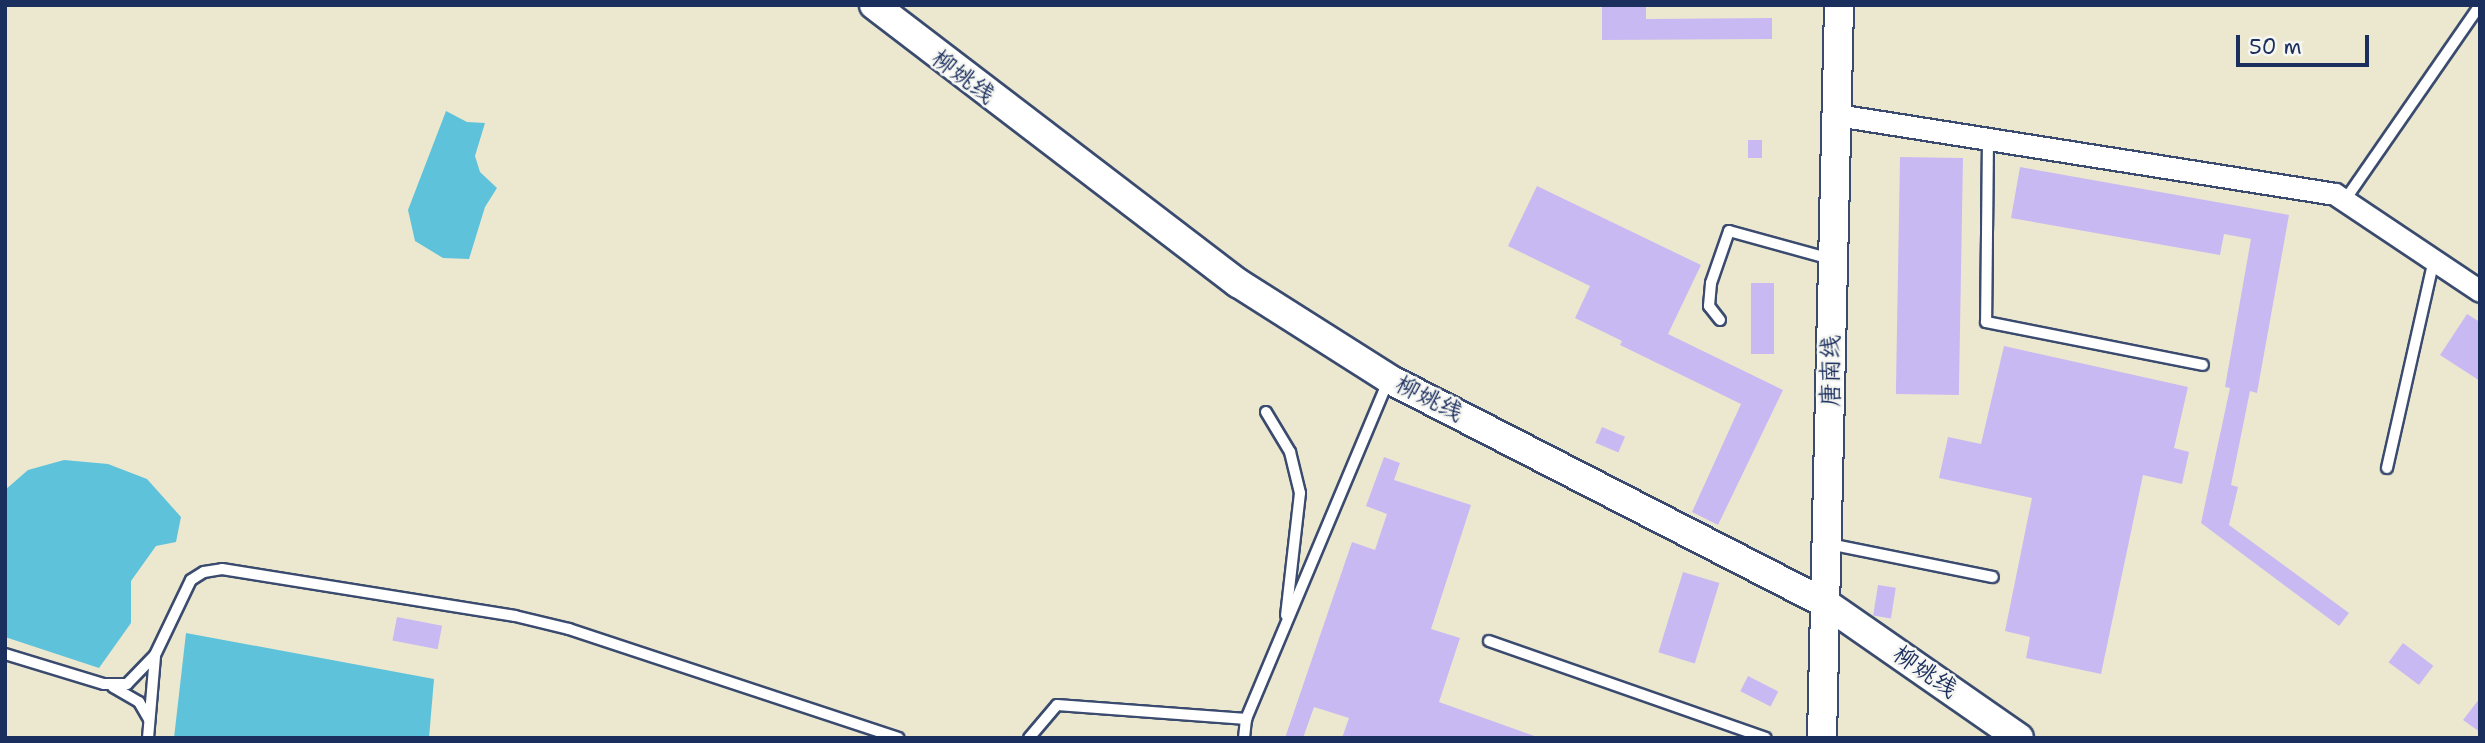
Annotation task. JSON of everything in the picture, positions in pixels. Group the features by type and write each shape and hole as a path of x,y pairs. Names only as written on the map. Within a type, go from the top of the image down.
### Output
{"street":[{"name":"柳姚线","path":"874,5 1238,283 1389,379 1825,603 2019,738"},
{"name":"唐南线","path":"1822,738 1839,5"},
{"path":"1837,115 2335,194 2480,291"}],"lane":[{"path":"2345,200 2480,5"},
{"path":"1988,139 1986,322 2203,365"},
{"path":"1720,320 1709,306 1711,283 1729,232 1833,260"},
{"path":"2387,468 2434,260"},
{"path":"1244,738 1246,719 1389,379"},
{"path":"1266,411 1290,452 1300,493 1284,629"},
{"path":"1826,543 1993,577"},
{"path":"104,684 127,684 155,655 191,580 204,572 222,569 515,616 569,629 898,738"},
{"path":"1489,641 1766,738"},
{"path":"5,654 126,692 139,702 149,720"},
{"path":"148,738 155,655"},
{"path":"1029,738 1057,705 1246,719"}],"water":[{"path":"446,111 467,122 485,123 475,156 480,172 497,188 485,207 469,259 443,258 415,241 408,210"},
{"path":"64,460 108,464 147,479 181,517 176,542 156,546 131,581 131,623 99,668 5,637 5,490 28,470"},
{"path":"186,633 434,679 429,738 174,738"}],"building":[{"path":"1602,5 1646,5 1646,19 1772,18 1772,39 1602,40"},
{"path":"1748,140 1762,140 1762,158 1748,158"},
{"path":"1900,157 1963,158 1959,395 1896,394"},
{"path":"2020,167 2289,215 2257,393 2250,391 2231,485 2238,487 2229,525 2349,613 2339,626 2201,523 2230,388 2225,387 2251,239 2224,234 2220,255 2011,218"},
{"path":"1537,186 1701,265 1668,334 1783,390 1718,525 1692,512 1741,404 1620,345 1622,341 1575,318 1590,286 1508,246"},
{"path":"1751,283 1774,283 1774,354 1751,354"},
{"path":"2467,314 2480,322 2480,381 2440,355"},
{"path":"2004,346 2188,387 2174,448 2189,452 2182,484 2143,475 2101,674 2026,658 2030,637 2005,631 2032,498 1939,478 1948,437 1981,444"},
{"path":"1602,427 1625,437 1618,452 1595,443"},
{"path":"1384,457 1400,463 1394,480 1471,505 1431,629 1460,638 1439,702 1540,738 1342,738 1349,718 1314,707 1303,738 1285,738 1352,542 1375,550 1387,514 1366,506"},
{"path":"1683,572 1719,583 1695,663 1658,652"},
{"path":"1878,585 1896,588 1891,618 1873,616"},
{"path":"397,617 442,626 438,649 392,641"},
{"path":"2403,643 2433,666 2419,685 2389,662"},
{"path":"1748,676 1778,691 1771,707 1740,691"},
{"path":"2480,698 2480,732 2463,720"}]}
